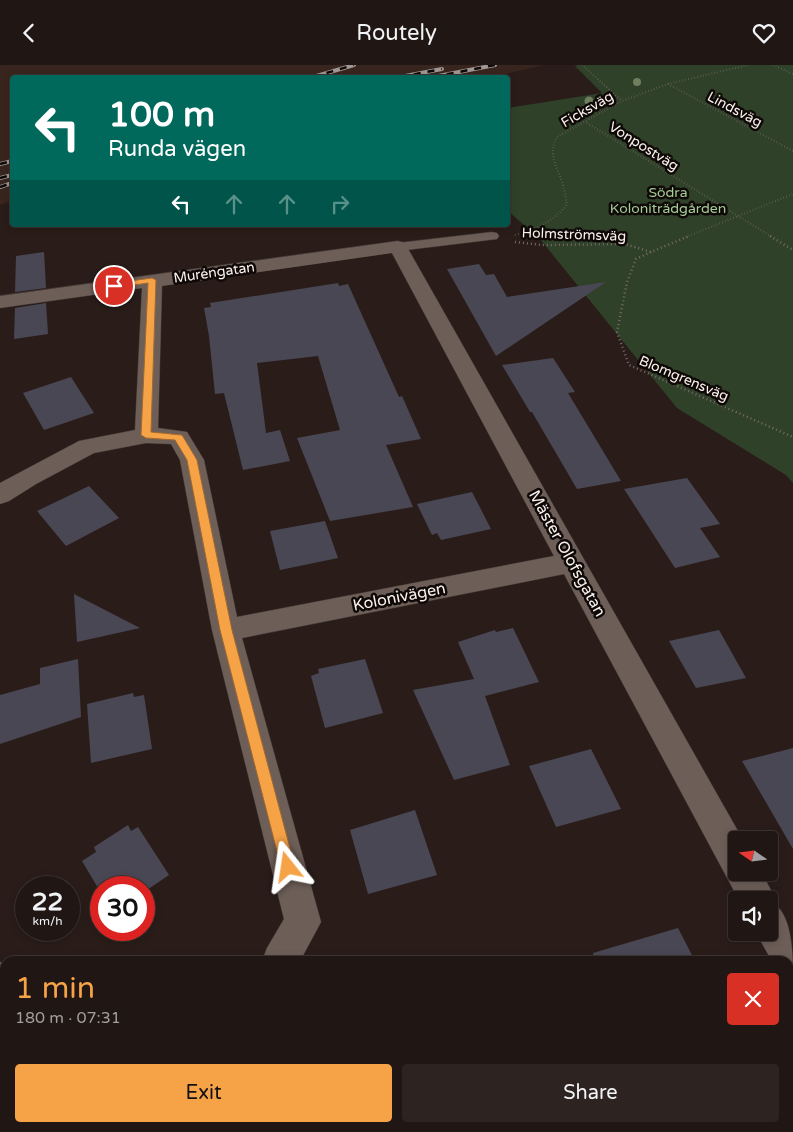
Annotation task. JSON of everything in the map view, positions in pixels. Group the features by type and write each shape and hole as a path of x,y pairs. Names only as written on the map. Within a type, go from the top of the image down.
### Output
{"street":[{"name":"Muréngatan","path":"0,302 398,247"},
{"name":"Mäster Olofsgatan","path":"398,247 728,846"},
{"path":"146,435 152,280"},
{"path":"0,495 27,478 87,447 146,435 178,437 192,460 226,630 303,922 283,956"},
{"name":"Kolonivägen","path":"226,630 572,561"},
{"path":"778,936 789,956"}],"lane":[{"path":"398,247 492,236"}],"path":[{"path":"582,65 622,101"},
{"name":"Ficksväg","path":"492,236 537,229 554,220 567,205 564,187 552,155 552,145 557,137 622,101 668,84 748,65"},
{"path":"774,65 793,74"},
{"name":"Lindsväg","path":"668,84 793,151"},
{"name":"Vonpostväg","path":"587,122 793,250"},
{"path":"651,252 737,215 793,194"},
{"name":"Holmströmsväg","path":"492,236 516,242 542,245 625,244 651,252"},
{"name":"Blomgrensväg","path":"651,252 636,259 626,281 624,303 617,333 629,365 793,437"}],"shaded area":[{"path":"0,65 544,65 500,75 10,75 10,202 0,205"}],"green space":[{"name":"Södra Koloniträdgården","path":"793,65 793,483 786,475 677,408 540,239 510,213 510,108 602,93 575,66"}],"building":[{"path":"44,252 46,288 15,292 16,256"},
{"path":"479,264 486,275 494,274 507,297 606,282 496,356 447,269"},
{"path":"338,283 339,286 348,284 399,397 402,396 421,439 386,445 413,507 330,521 297,438 340,430 318,356 257,363 266,433 280,430 290,461 243,470 224,393 215,394 204,308 211,307 210,303"},
{"path":"46,303 48,334 14,339 15,308"},
{"path":"553,358 575,392 568,393 621,481 577,489 502,365"},
{"path":"71,377 94,413 44,430 23,393"},
{"path":"687,478 720,524 700,528 720,557 675,568 624,489"},
{"path":"89,486 119,518 66,546 37,511"},
{"path":"472,492 491,529 441,540 437,533 432,535 417,504"},
{"path":"325,521 338,558 280,570 270,531"},
{"path":"74,594 140,628 77,642"},
{"path":"513,628 539,682 485,696 510,765 454,780 413,690 474,679 458,642 495,630 496,632"},
{"path":"719,630 746,678 696,688 669,641"},
{"path":"78,659 81,717 0,744 0,695 40,684 40,668"},
{"path":"365,659 383,713 325,728 311,676 319,673 318,669"},
{"path":"133,693 134,697 144,695 152,749 91,763 87,704"},
{"path":"793,748 793,849 742,761"},
{"path":"591,749 621,809 556,827 529,766"},
{"path":"415,810 437,875 368,894 350,830"},
{"path":"128,825 131,831 138,827 169,875 155,885 155,876 91,876 82,861 96,852 94,847"},
{"path":"678,928 692,956 593,956 593,953"}],"railway":[{"path":"320,75 354,65"},
{"path":"443,75 495,65"},
{"path":"410,75 442,69"},
{"path":"0,164 10,162"},
{"path":"0,178 10,176"},
{"path":"0,187 10,184"}],"route":[{"path":"114,286 152,280 146,435 178,437 192,460 226,630 288,867"}]}
